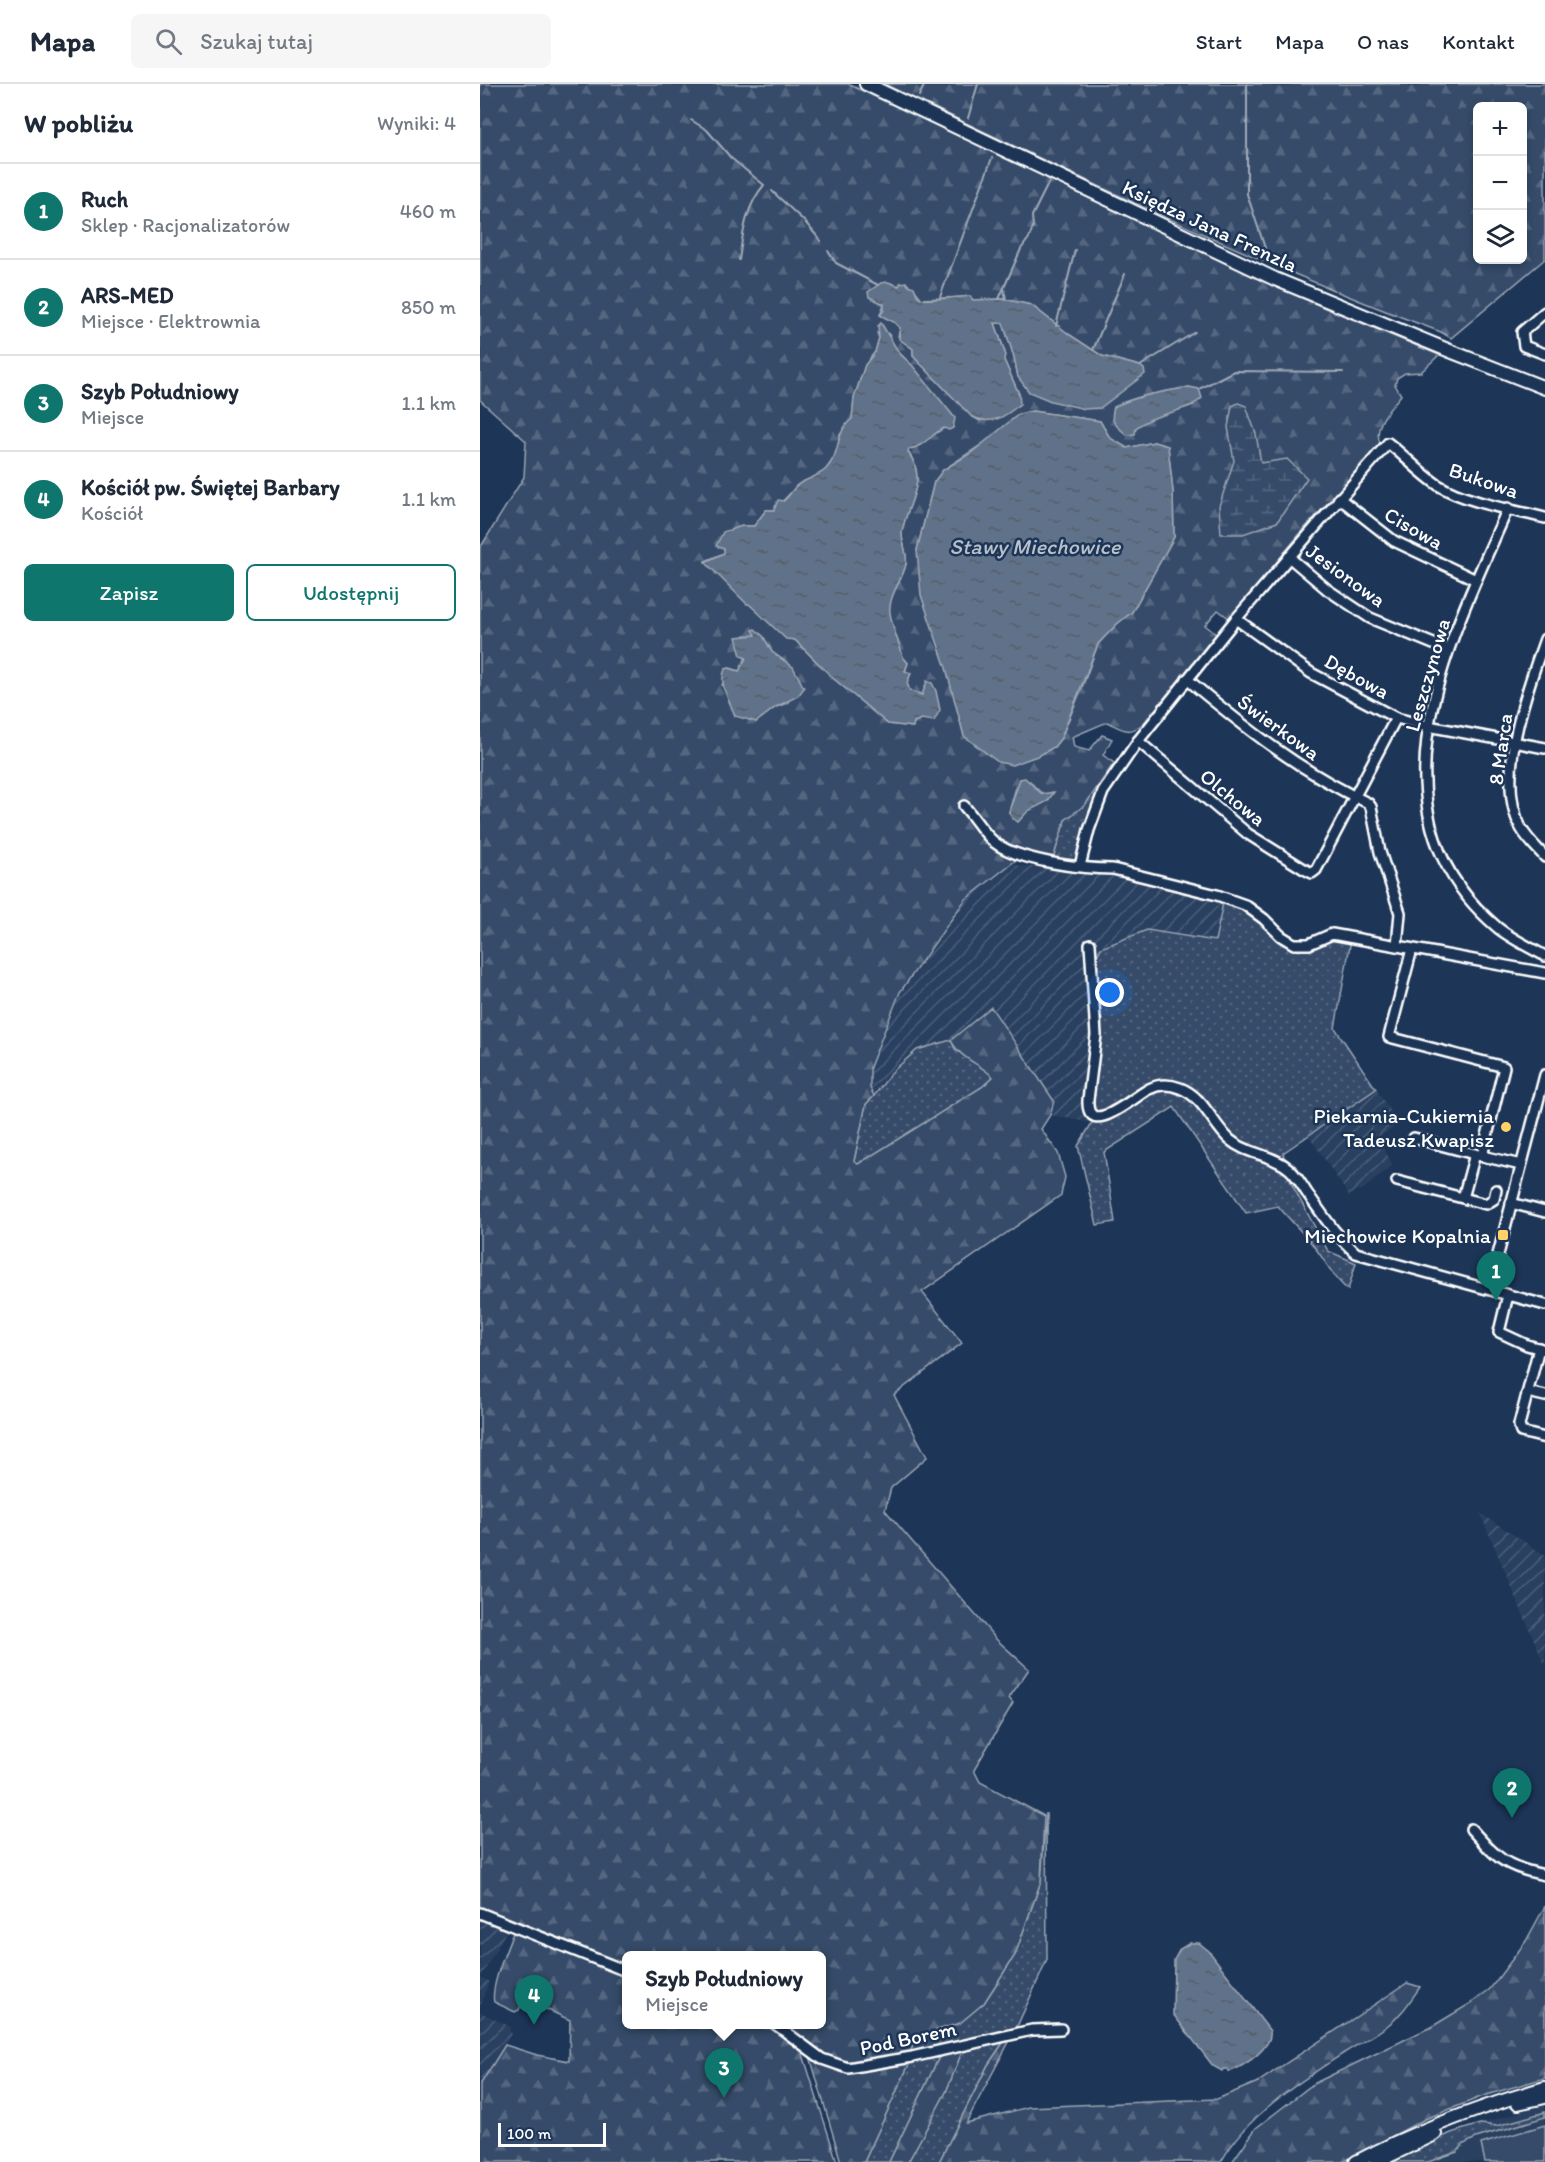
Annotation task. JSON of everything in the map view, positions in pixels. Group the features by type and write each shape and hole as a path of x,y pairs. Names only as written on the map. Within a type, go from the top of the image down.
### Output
{"main road":[{"name":"Księdza Jana Frenzla","path":"866,84 1275,279 1545,388"},
{"path":"1356,2162 1443,2121 1545,2085"},
{"path":"1376,2162 1447,2128 1501,2108 1545,2097"}],"street":[{"path":"1545,312 1521,332 1524,346 1545,354"},
{"name":"Bukowa","path":"1340,498 1388,443 1439,485 1456,494 1545,518"},
{"path":"1080,866 1102,792 1138,741 1236,619 1340,498"},
{"name":"Cisowa","path":"1340,498 1394,541 1476,580"},
{"name":"Leszczynowa","path":"1508,508 1448,650 1428,726 1423,782 1428,812 1443,861 1466,895 1498,929 1545,956"},
{"name":"Jesionowa","path":"1289,556 1328,590 1370,618 1448,650"},
{"name":"Dębowa","path":"1236,619 1311,673 1396,718 1545,748"},
{"name":"8 Marca","path":"1545,639 1515,741 1511,790 1514,808 1522,829 1545,857"},
{"name":"Świerkowa","path":"1188,680 1232,717 1307,772 1368,803 1371,807 1380,852 1400,913 1396,946"},
{"path":"1354,797 1396,718"},
{"name":"Olchowa","path":"1138,741 1248,834 1312,873 1316,870 1354,797"},
{"path":"964,806 993,842 1021,856 1113,869 1217,895 1245,905 1281,936 1294,944 1309,944 1332,934 1545,974"},
{"path":"1090,944 1096,1035 1088,1100 1088,1108 1092,1115 1099,1118 1109,1115 1159,1085 1168,1084 1179,1087 1197,1099 1232,1142 1273,1159 1292,1172 1340,1239 1356,1252 1545,1305"},
{"path":"1412,949 1389,1037 1504,1066 1463,1198"},
{"path":"1489,1289 1521,1165 1541,1104 1545,1075"},
{"path":"1414,1138 1521,1165"},
{"path":"1397,1181 1486,1204 1494,1199 1496,1190"},
{"path":"1511,1203 1545,1212"},
{"path":"1508,1295 1499,1332 1542,1349 1519,1425 1521,1432 1545,1438"},
{"path":"1528,1392 1545,1396"},
{"path":"1472,1829 1500,1860 1514,1868 1545,1875"},
{"path":"480,1913 622,1969"},
{"name":"Pod Borem","path":"781,2029 822,2059 848,2068 912,2057 1032,2030 1061,2029"}],"shaded area":[{"path":"1021,856 1015,865 1121,877 1223,903 1215,942 1147,930 1101,948 1095,969 1102,1021 1092,1096 1092,1123 1050,1115 1054,1101 991,1007 951,1040 917,1050 893,1071 874,1096 870,1088 870,1067 900,992 965,900"},
{"path":"1376,1089 1399,1124 1378,1138 1393,1165 1361,1191 1358,1189 1349,1196 1309,1136"},
{"path":"1480,1513 1545,1555 1545,1666"},
{"path":"480,1919 507,1930 481,1977 489,1982 480,2007"},
{"path":"480,2012 509,2026 511,2035 480,2085"},
{"path":"1545,2104 1545,2162 1389,2162 1451,2133"}],"green space":[{"path":"480,84 848,84 1323,307 1439,355 1421,372 1405,373 1397,378 1395,385 1401,395 1380,425 1378,432 1381,445 1303,530 1230,619 1218,610 1205,625 1217,635 1145,722 1135,729 1126,730 1107,722 1072,737 1074,747 1089,751 1102,735 1112,739 1103,755 1114,763 1085,805 1065,820 1053,859 1021,856 965,900 900,992 870,1067 870,1088 874,1096 866,1104 854,1161 858,1164 982,1087 993,1077 959,1052 951,1040 991,1007 1054,1101 1050,1115 1041,1129 1058,1153 1065,1177 1061,1195 922,1292 962,1343 894,1395 927,1457 891,1488 885,1510 997,1640 1029,1669 1009,1698 1013,1703 974,1770 980,1782 1044,1816 1041,1881 1015,1955 984,2003 960,2023 917,2036 909,2055 855,2066 821,2057 789,2029 826,2029 826,1951 622,1951 622,1966 480,1908 480,548 524,477 526,441 480,400","holes":["899,286 914,289 922,299 970,296 973,300 1003,299 1031,305 1102,356 1140,366 1018,377 1003,323 995,323 1005,352 1004,360 1019,394 980,421 971,416 913,356 913,349 898,336 900,328 880,315 884,304 870,297","877,333 889,334 893,345 913,367 928,392 944,428 909,449 908,452 914,463 917,482 902,532 906,564 889,607 890,618 903,657 908,663 905,672 911,673 907,683 910,691 923,695 924,689 921,719 914,722 912,727 888,724 834,679 795,640 749,604 705,561 724,553 742,526 754,526 766,510 774,510 797,486 825,471 838,452 839,436 852,419 854,398 865,365 875,352 879,338","1189,387 1194,405 1149,418 1135,428 1121,403","1032,411 1100,421 1110,438 1127,448 1154,442 1168,446 1173,492 1174,537 1132,612 1098,644 1061,738 1054,747 964,736 917,550 934,482 943,470","745,635 763,636 772,652 793,667 788,703 776,707 756,722 729,699 722,685 730,668 739,671 746,658","1030,781 1042,793 1053,792 1034,808 1009,812 1016,787"]},
{"path":"884,84 1545,84 1545,259 1451,338 1229,246"},
{"path":"1238,403 1246,406 1256,434 1261,463 1287,459 1307,478 1277,522 1243,534 1221,534 1219,506 1234,461 1228,427 1232,406"},
{"path":"1114,763 1076,859 1072,862 1053,859 1065,820 1085,805"},
{"path":"1223,903 1261,920 1284,944 1302,950 1331,938 1351,940 1335,1028 1376,1089 1283,1153 1291,1183 1328,1251 1356,1263 1348,1290 1333,1274 1313,1245 1278,1206 1246,1213 1174,1107 1104,1152 1115,1222 1097,1225 1078,1146 1092,1123 1092,1096 1102,1021 1095,969 1096,958 1101,948 1147,930 1215,941"},
{"path":"951,1040 955,1049 994,1076 982,1087 858,1165 854,1161 866,1104 893,1071 917,1050"},
{"path":"1046,1813 1047,1960 1014,2033 909,2055 917,2036 984,2003 1015,1955 1041,1881"},
{"path":"1545,1906 1545,2078 1486,2095 1425,2119 1343,2162 1232,2162 1256,2128 1313,2084 1433,2026 1490,1989 1526,1941"},
{"path":"514,1930 622,1971 622,2029 778,2029 800,2045 837,2162 480,2162 480,2085 505,2045 537,2055 569,2061 570,2020 524,1999 519,2010 515,2012 494,2002 493,1995"},
{"path":"1407,1983 1420,1987 1397,2018 1276,2100 1245,2129 1221,2162 939,2162 988,2065 1005,2040 1010,2040 966,2123 1029,2107 1217,2099 1258,2082"},
{"path":"1005,2040 988,2065 939,2162 908,2162 946,2092 963,2049"},
{"path":"963,2049 946,2092 908,2162 889,2162 941,2053"},
{"path":"809,2053 832,2067 844,2070 870,2069 910,2062 864,2162 841,2162"},
{"path":"941,2053 889,2162 864,2162 910,2062"},
{"path":"1545,2112 1545,2117 1476,2138 1464,2144 1457,2152 1428,2162 1389,2162 1451,2133 1480,2124 1497,2126"},
{"path":"1545,2125 1545,2162 1485,2162 1481,2144"}],"water":[{"path":"888,282 899,286 906,282 914,287 918,296 923,299 970,296 973,300 1003,299 1031,305 1102,356 1140,366 1144,369 1145,374 1100,408 1085,409 1051,401 1029,392 1018,377 1003,323 995,323 1005,353 1004,360 1019,394 1020,404 997,419 978,419 971,416 913,356 913,349 899,339 900,328 880,315 884,310 884,304 869,297 868,292 881,283"},
{"name":"Stawy Miechowice","path":"881,323 899,353 912,365 955,418 953,428 949,430 944,428 918,446 909,449 908,452 917,473 917,483 902,532 906,564 892,596 890,612 903,657 908,663 905,671 911,673 907,683 910,691 922,695 927,681 932,683 940,710 934,721 921,719 914,722 913,727 888,724 834,679 795,640 786,639 705,562 724,553 724,549 716,546 723,532 742,526 754,526 766,510 774,510 778,500 784,501 796,486 823,472 831,463 840,436 846,424 852,419 854,398 865,365 875,352 879,338 878,326"},
{"path":"1189,387 1199,389 1202,398 1188,407 1144,423 1136,428 1135,434 1127,435 1113,420 1114,407 1123,403 1151,394"},
{"name":"Stawy Miechowice","path":"1032,411 1100,421 1110,438 1127,448 1154,442 1168,446 1173,492 1174,537 1132,612 1098,644 1061,738 1054,747 1040,755 1012,765 998,762 964,736 946,668 921,595 917,550 934,482 943,470 971,453 1019,414"},
{"path":"755,629 763,636 772,652 793,667 804,688 798,696 776,707 756,722 735,716 723,681 725,669 739,671 746,658 741,656 736,637 756,635 753,630"},
{"path":"1025,778 1041,793 1054,792 1048,801 1028,811 1018,822 1009,812 1020,779"},
{"path":"1190,1943 1199,1943 1209,1951 1270,2031 1267,2044 1256,2056 1229,2072 1227,2069 1222,2071 1213,2066 1173,2014 1174,1960 1180,1949"}],"waterway":[{"path":"919,96 925,84"},
{"path":"968,118 978,84"},
{"path":"1247,84 1247,194 1269,260"},
{"path":"691,120 707,130 731,158 764,185 749,211 739,260"},
{"path":"940,297 992,158"},
{"path":"999,299 1021,249 1029,238 1033,227 1032,216 1050,180"},
{"path":"772,191 805,222 821,241"},
{"path":"1056,326 1075,250"},
{"path":"828,251 836,263 878,285"},
{"path":"1093,350 1125,274"},
{"path":"1004,288 1006,300"},
{"path":"1140,366 1195,332"},
{"path":"1199,389 1234,371 1343,372"}],"place":[{"name":"Piekarnia-Cukiernia Tadeusz Kwapisz","path":"1506,1127"},
{"name":"Miechowice Kopalnia","path":"1503,1235"},
{"name":"Ruch","path":"1496,1301"},
{"name":"ARS-MED","path":"1512,1818"},
{"name":"Kościół pw. Świętej Barbary","path":"534,2025"},
{"name":"Szyb Południowy","path":"724,2098"}]}
